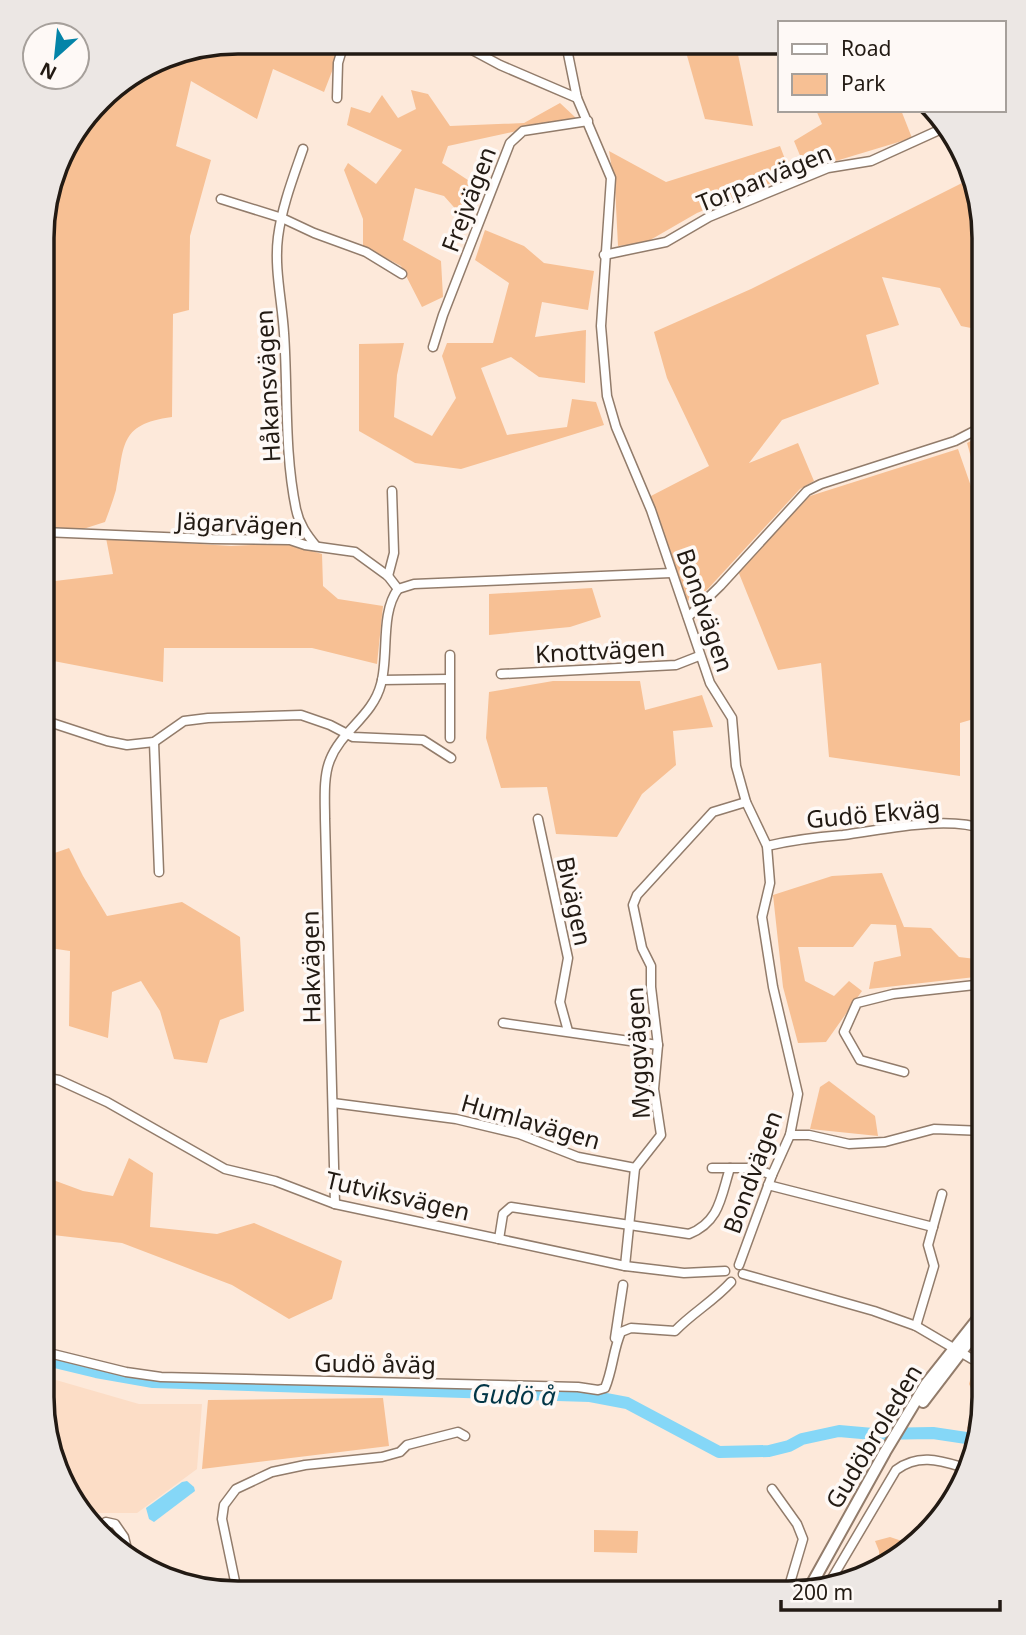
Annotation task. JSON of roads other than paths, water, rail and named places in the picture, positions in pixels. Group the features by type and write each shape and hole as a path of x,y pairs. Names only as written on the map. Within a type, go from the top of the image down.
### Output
{"main road":[{"name":"Gudöbroleden","path":"815,1578 891,1446 971,1330"},
{"name":"Gudöbroleden","path":"957,1350 971,1335"},
{"name":"Gudöbroleden","path":"823,1577 891,1446"}],"street":[{"name":"Bondvägen","path":"568,54 577,98 611,178 601,326 607,396 616,427 651,510 699,656 710,683 733,718 736,766 746,802 767,846 770,883 762,917 773,987 798,1094 790,1135 768,1185 739,1265"},
{"path":"337,98 340,55"},
{"path":"481,55 512,71 577,98"},
{"name":"Frejvägen","path":"433,347 510,143 523,131 588,121"},
{"name":"Torparvägen","path":"604,255 666,242 732,207 828,168 871,161 937,131"},
{"name":"Håkansvägen","path":"303,149 286,200 278,237 277,266 284,333 289,451 296,511 302,529 316,547"},
{"path":"221,199 282,218 366,252 402,274"},
{"path":"688,617 807,491 821,484 955,441 972,432"},
{"path":"388,576 394,553 392,491"},
{"name":"Jägarvägen","path":"54,532 290,540 316,547 355,552 388,576 398,589"},
{"path":"398,589 414,584 671,573"},
{"name":"Hakvägen","path":"335,1204 325,807 329,761 346,735 375,701 382,680 391,602 398,589"},
{"path":"450,655 450,738"},
{"name":"Knottvägen","path":"501,674 676,665 699,656"},
{"path":"382,680 449,679"},
{"path":"54,724 127,745 154,742 184,722 301,715 353,737 423,740 451,758"},
{"path":"154,742 159,872"},
{"name":"Myggvägen","path":"635,1168 662,1135 654,1089 658,1045 651,966 642,948 633,905 637,895 713,812 746,802"},
{"name":"Bivägen","path":"538,819 568,958 560,1002 568,1031"},
{"name":"Gudö Ekväg","path":"767,846 808,837 896,827 971,825"},
{"path":"904,1072 860,1060 844,1032 858,1003 893,994 971,985"},
{"path":"503,1024 658,1045"},
{"name":"Tutviksvägen","path":"54,1079 107,1102 225,1169 275,1181 335,1204 625,1266 684,1273 725,1271"},
{"name":"Humlavägen","path":"333,1103 456,1119 519,1134 578,1157 635,1168"},
{"path":"790,1135 809,1135 849,1144 885,1142 933,1129 971,1130"},
{"path":"625,1266 635,1168"},
{"path":"712,1168 754,1168 772,1175"},
{"path":"499,1239 503,1214 511,1207 689,1234 704,1228 715,1214 730,1168"},
{"path":"768,1185 933,1227"},
{"path":"916,1326 934,1266 928,1244 942,1194"},
{"path":"731,1282 726,1278 725,1271 732,1264 739,1265 743,1274"},
{"path":"743,1274 874,1311 916,1326 971,1358"},
{"path":"614,1348 621,1332 632,1328 675,1331 711,1303 731,1282 740,1280 743,1274"},
{"path":"614,1348 622,1284"},
{"name":"Gudö åväg","path":"54,1354 126,1372 161,1377 578,1387 598,1390 606,1388 612,1374 614,1348"},
{"path":"235,1581 222,1520 224,1505 236,1489 272,1472 305,1465 382,1457 400,1452 407,1445 458,1432 465,1436"},
{"path":"834,1574 896,1469 909,1460 927,1460 958,1466"},
{"path":"772,1489 796,1522 803,1539 791,1581"},
{"path":"106,1522 115,1524 125,1542"}],"water":[{"path":"187,1481 195,1491 154,1522 149,1519 146,1508"}],"waterway":[{"name":"Gudö å","path":"54,1362 153,1382 590,1396 627,1403 719,1452 769,1451 789,1446 802,1439 839,1431 873,1434 933,1433 967,1438"}]}
